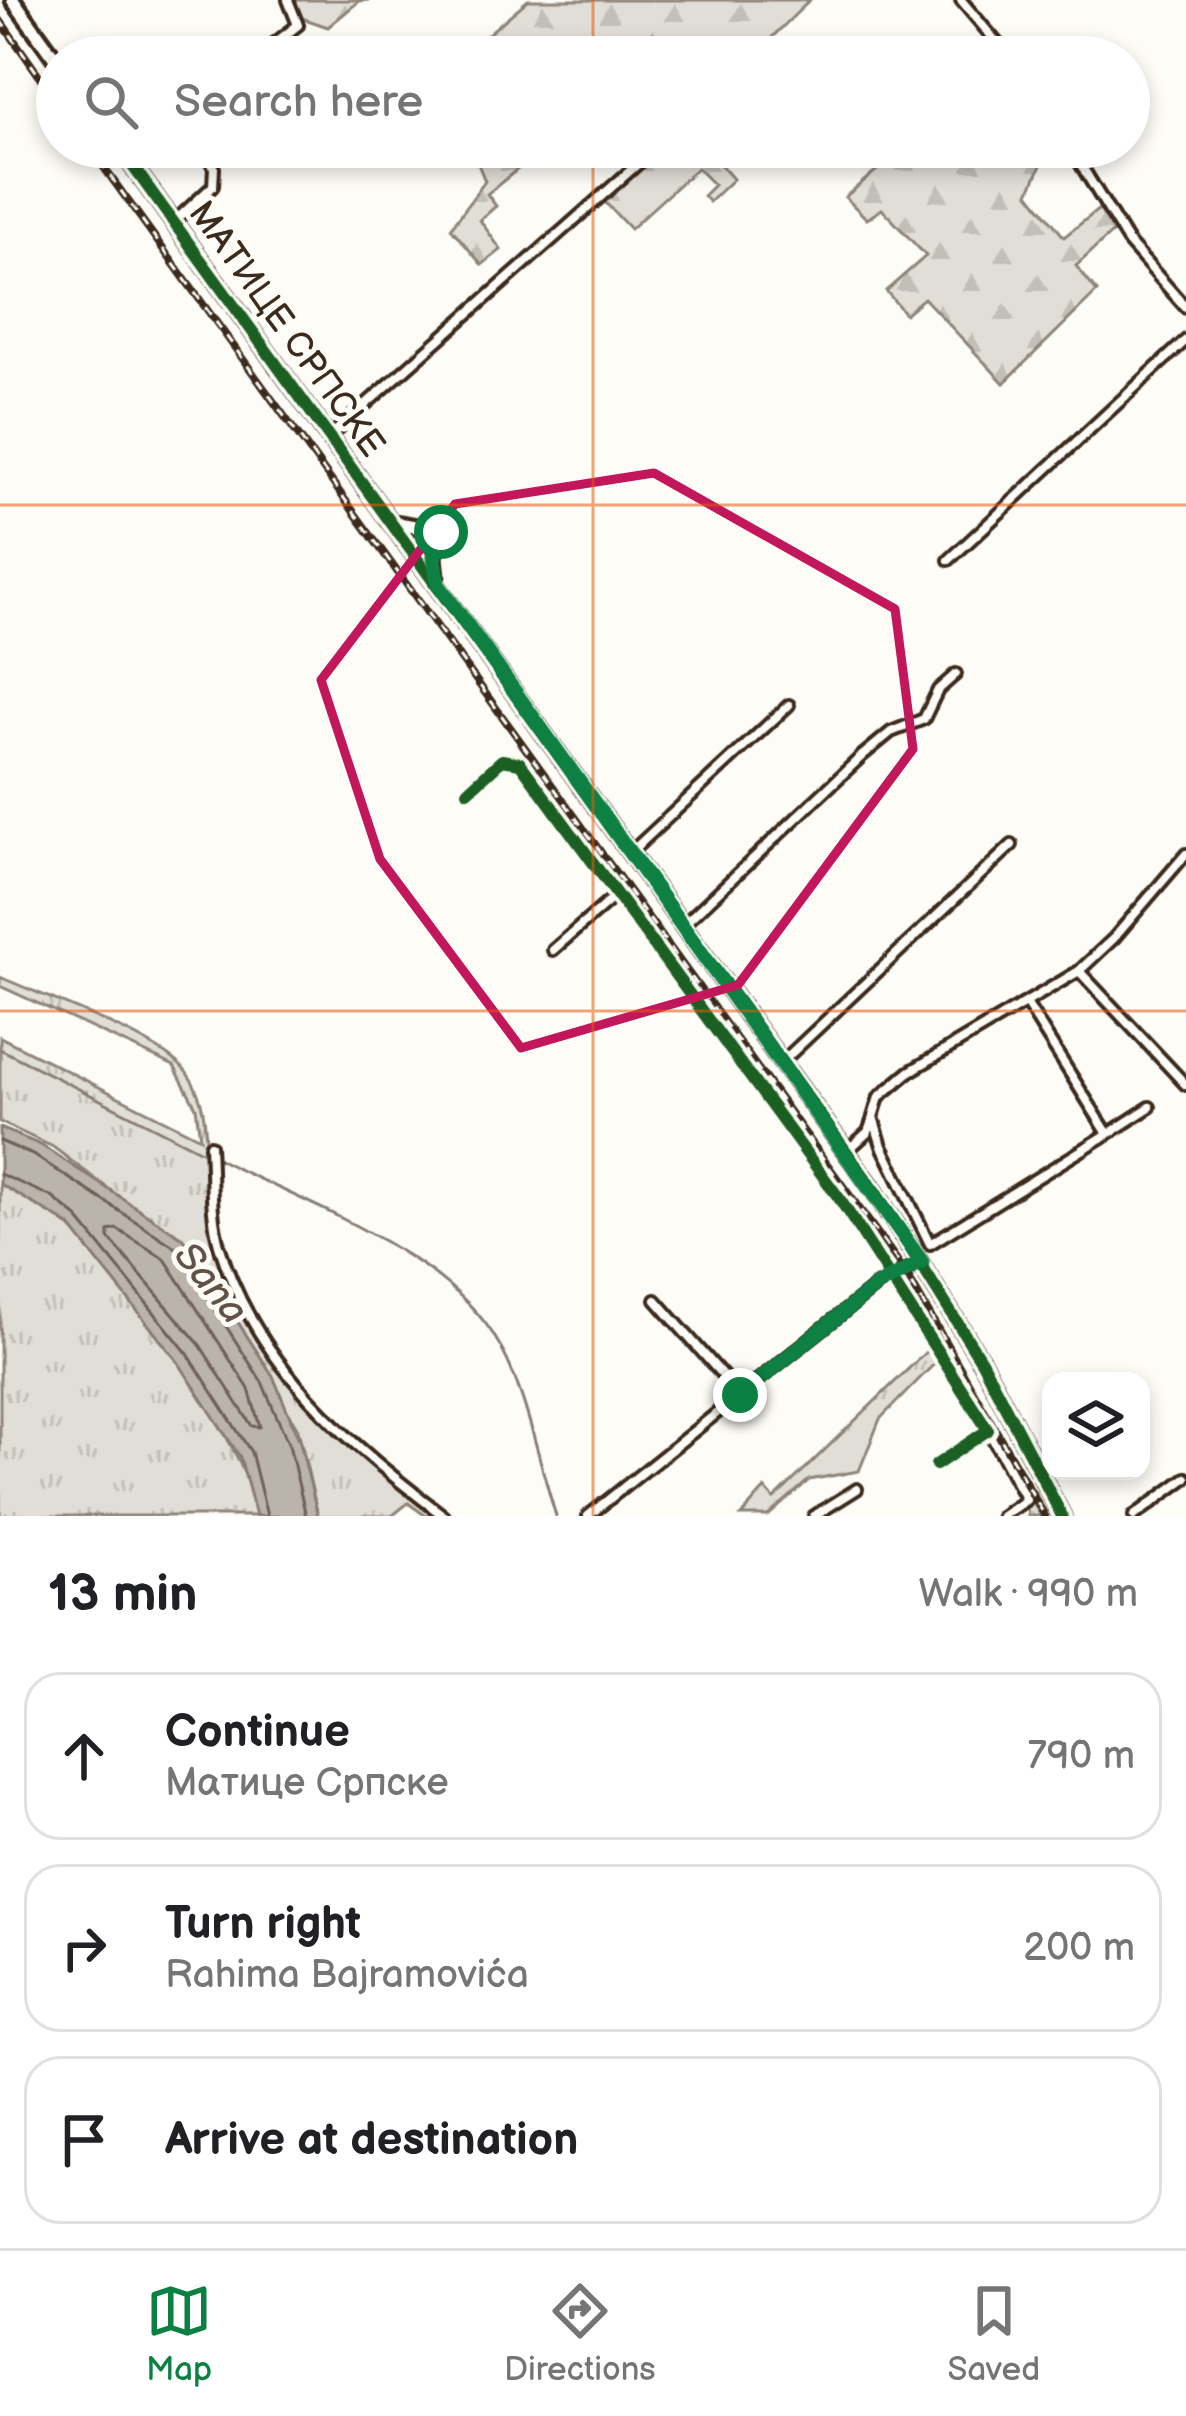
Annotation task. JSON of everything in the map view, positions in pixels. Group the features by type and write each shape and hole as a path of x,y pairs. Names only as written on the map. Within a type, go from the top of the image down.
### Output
{"main road":[{"path":"13,0 39,36"},
{"name":"МАТИЦЕ СРПСКЕ","path":"134,168 438,584"},
{"path":"394,523 413,531 441,532 434,557 438,584 922,1262 982,1361 1062,1516"}],"street":[{"path":"284,36 298,25 288,0"},
{"path":"961,0 991,36"},
{"path":"173,222 213,187 214,168"},
{"path":"330,436 633,168"},
{"path":"1083,168 1128,242 1186,308"},
{"path":"949,560 1186,340"},
{"path":"683,925 891,733 924,719 938,690 956,674"},
{"path":"630,853 789,705"},
{"path":"468,790 502,760 520,763 892,1276 1026,1500 1002,1516"},
{"path":"782,1061 1012,845"},
{"path":"847,1151 868,1132 885,1089 1079,970 1114,938 1186,854"},
{"path":"553,950 615,896"},
{"path":"1079,970 1186,1085"},
{"path":"1026,1003 1108,1134"},
{"path":"874,1117 893,1177 918,1228 933,1245 1150,1107"},
{"path":"211,1145 219,1245 285,1376 340,1431 444,1516"},
{"path":"588,1516 892,1276 922,1262"},
{"path":"656,1300 740,1395"},
{"path":"936,1465 988,1430"},
{"path":"1135,1516 1186,1478"},
{"path":"814,1516 857,1489"}],"highlighted area":[{"path":"654,473 895,609 913,749 738,985 521,1048 380,859 321,680 455,504"}],"green space":[{"path":"291,0 369,0 359,1 328,27 299,17"},
{"path":"528,0 810,0 773,36 486,36"},
{"path":"480,168 519,168 487,194 496,206 480,220 501,250 482,265 451,228 485,181"},
{"path":"639,168 697,168 630,229 604,201"},
{"path":"697,168 723,168 733,179 709,202 703,196 714,185"},
{"path":"879,168 1040,168 1029,193 1064,237 1099,209 1114,231 1076,266 1097,292 1004,383 924,298 905,314 886,291 926,256 882,209 867,219 845,197"},
{"path":"0,977 154,1046 187,1073 201,1102 210,1197 223,1250 263,1341 320,1416 437,1516 426,1516 408,1503 392,1516 318,1516 298,1429 195,1254 53,1147 0,1122 0,1037 200,1138 196,1107 174,1066 0,986"},
{"path":"0,1184 57,1216 144,1312 232,1447 256,1516 0,1516"},
{"path":"902,1280 1041,1516 1028,1516 1026,1499 897,1283"},
{"path":"932,1346 941,1357 880,1419 859,1471 809,1480 768,1516 741,1516 765,1489 774,1499"}],"water":[{"path":"0,1128 41,1145 183,1238 273,1376 300,1442 318,1516 256,1516 240,1457 178,1362 69,1225 0,1184"}],"waterway":[{"path":"0,1049 207,1154"},
{"path":"216,1158 366,1231 439,1277 469,1304 493,1334 514,1376 556,1516"}],"railway":[{"path":"0,20 36,71"},
{"path":"104,168 904,1270 1045,1516"}],"cycle path":[{"path":"134,168 874,1190 982,1362 1062,1516"},
{"path":"468,791 502,760 520,763 839,1198 988,1430 936,1465"}],"route":[{"path":"441,532 434,557 438,584 922,1262 876,1286 740,1395"}],"water label":[{"name":"Sana","path":"212,1282"}]}
